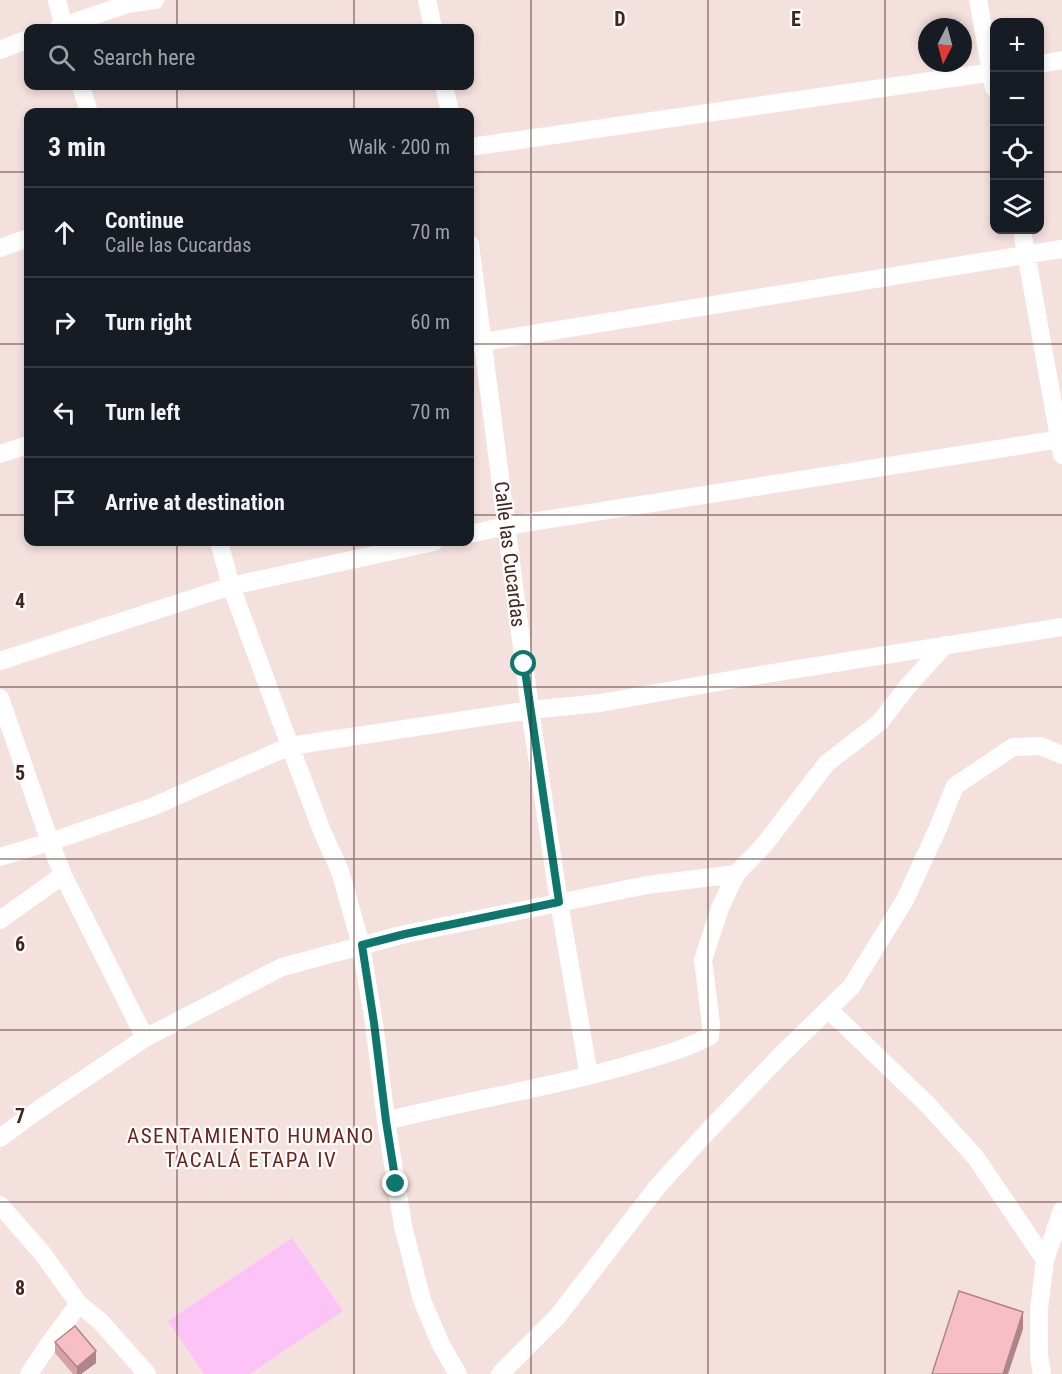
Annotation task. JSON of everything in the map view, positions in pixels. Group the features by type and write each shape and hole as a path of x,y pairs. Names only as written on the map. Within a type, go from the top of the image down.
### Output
{"street":[{"path":"57,0 61,24"},
{"path":"73,24 127,4 155,0"},
{"path":"427,0 432,24"},
{"path":"978,0 992,72"},
{"path":"0,50 24,41"},
{"path":"1044,63 1062,60"},
{"path":"474,146 990,77"},
{"path":"82,90 88,108"},
{"path":"445,90 449,108"},
{"path":"474,533 506,526 1061,445 1023,234"},
{"path":"0,248 24,239"},
{"path":"476,342 1062,249"},
{"name":"Calle las Cucardas","path":"474,309 476,342 506,526 530,710 559,902 590,1076"},
{"path":"0,453 24,446"},
{"path":"220,546 231,586 290,746 322,831 340,871 362,945 386,1121 404,1226 422,1300 441,1345 458,1374"},
{"path":"0,661 231,586 416,546"},
{"path":"0,857 152,807 290,746 530,710 600,703 1062,627"},
{"path":"386,1121 590,1076 692,1046 710,1036 711,1024 703,960 720,908 736,874 764,845 827,763 880,722 907,687 945,645"},
{"path":"0,698 63,875 145,1038"},
{"path":"500,1374 557,1317 658,1186 771,1065 850,987 905,900 955,786 1013,747 1041,746 1062,754"},
{"path":"0,1138 145,1038 282,967 405,934 559,902 647,885 736,874"},
{"path":"0,920 63,875"},
{"path":"828,1009 928,1105 976,1158 1045,1260"},
{"path":"0,1205 42,1253 79,1304 100,1321 147,1374"},
{"path":"1042,1374 1039,1355 1039,1309 1045,1260 1062,1210"},
{"path":"29,1374 79,1304"}],"shaded area":[{"path":"292,1238 343,1311 250,1374 204,1374 168,1321"}],"building":[{"path":"959,1291 1023,1312 1003,1374 932,1374"},
{"path":"75,1326 96,1351 77,1367 55,1342"}],"district":[{"name":"ASENTAMIENTO HUMANO TACALÁ ETAPA IV","path":"251,1148"}],"route":[{"path":"396,1184 362,945 559,902 524,664"}]}
